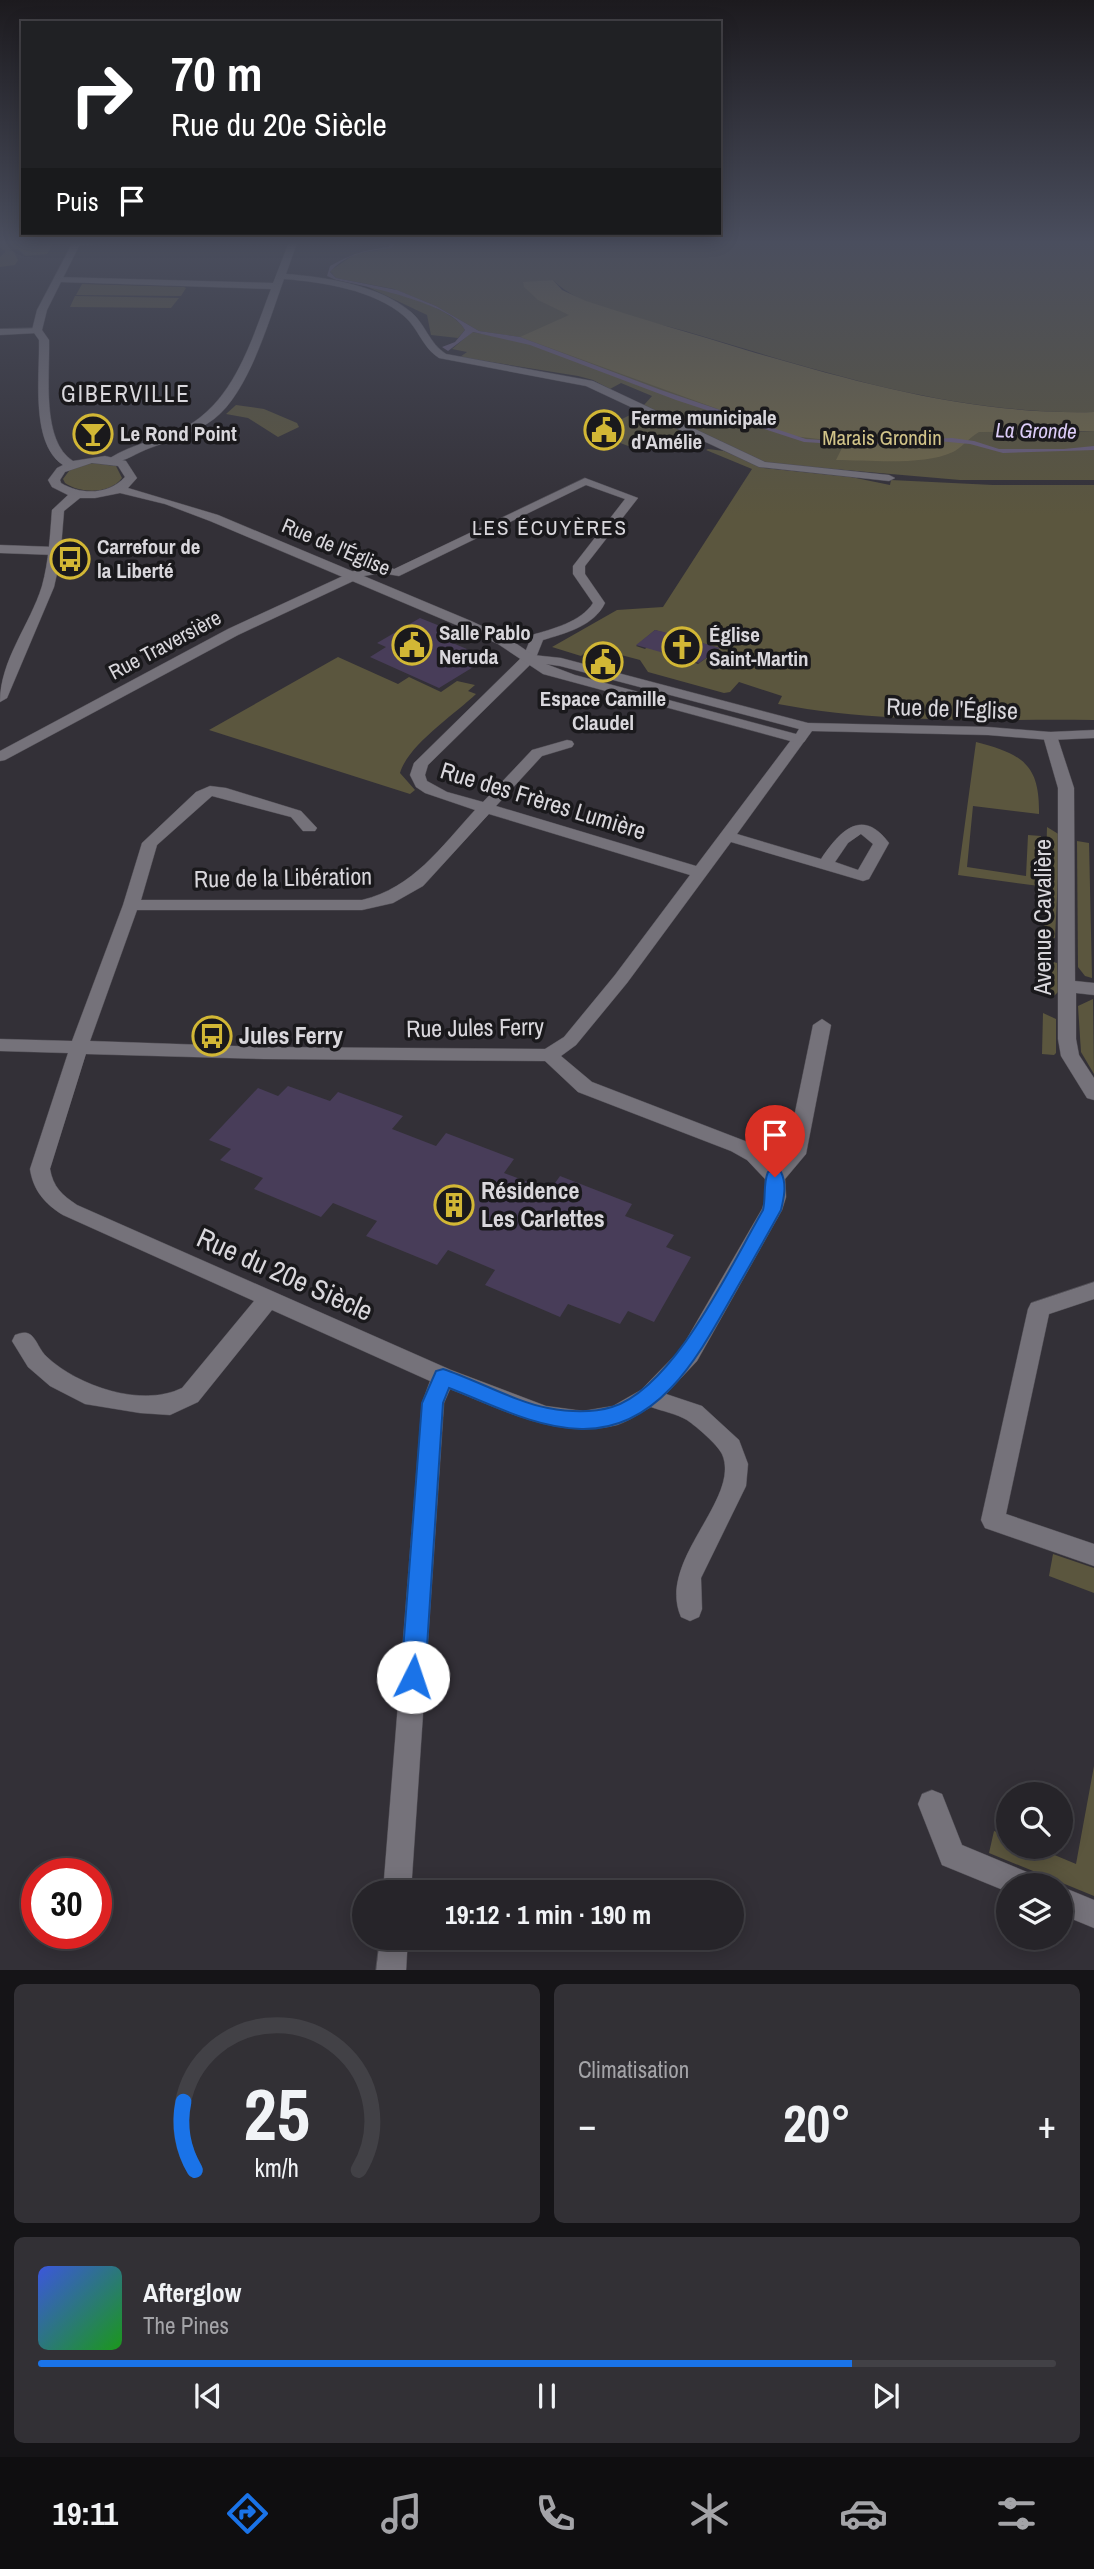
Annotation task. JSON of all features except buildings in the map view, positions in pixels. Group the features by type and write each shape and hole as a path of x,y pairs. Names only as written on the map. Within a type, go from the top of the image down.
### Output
{"street":[{"path":"38,332 44,340 46,433 57,456 71,464"},
{"path":"114,460 136,449 180,434 215,413 226,402 239,380 258,332"},
{"path":"420,332 425,343 443,356 589,383 763,465 888,478"},
{"path":"114,460 123,463 131,473 128,482 120,489 98,494 76,494 61,489 54,480 61,470 71,464 114,460"},
{"name":"Rue Traversière","path":"0,757 233,632 365,571 382,569 395,573 585,481 632,498 579,566 579,574 599,603 598,609 590,616 537,638 530,657"},
{"name":"Rue de l'Église","path":"120,489 202,514 354,577 491,635 530,657 548,671 570,678 803,733 988,731 1050,736 1094,734"},
{"path":"0,698 48,587 55,551 58,510 76,494"},
{"path":"0,549 55,551"},
{"name":"Rue des Frères Lumière","path":"530,657 421,763 416,771 423,787 701,873"},
{"name":"Rue Jules Ferry","path":"0,1045 80,1045 264,1053 549,1055 570,1041 701,873 803,733"},
{"name":"Avenue Cavalière","path":"1050,736 1066,788 1070,1056 1094,1093"},
{"name":"Rue de la Libération","path":"131,905 362,905 387,899 417,882 537,753 567,744"},
{"path":"80,1045 131,905 150,843 201,795 210,791 296,814 309,828"},
{"path":"727,836 825,865"},
{"path":"1067,986 1094,989"},
{"path":"549,1055 585,1087 738,1146 754,1155 775,1177 796,1154 822,1025"},
{"name":"Rue du 20e Siècle","path":"80,1045 40,1169 42,1183 56,1201 70,1210 443,1377 545,1416 583,1421 617,1415 649,1397 689,1355 765,1222 776,1197 775,1177"},
{"path":"1094,1290 1039,1309 993,1520 1094,1555"},
{"path":"23,1341 36,1361 58,1379 93,1397 140,1404 170,1405 191,1395 268,1299"},
{"path":"398,1880 433,1403 443,1377"},
{"path":"649,1397 694,1413 731,1447 736,1464 734,1486 689,1578 690,1609"},
{"path":"932,1804 952,1855 996,1873"},
{"path":"1073,1905 1094,1914"},
{"path":"391,1970 393,1950"}],"green space":[{"path":"430,332 463,332 458,338 431,335"},
{"path":"472,332 516,340 519,337 485,332 646,332 1068,432 1094,431 1094,480 960,480 764,463 645,407 652,396 621,383 610,389 578,376 460,357 467,352 452,349"},
{"name":"Marais Grondin","path":"531,332 686,332 834,375 919,395 1005,408 1094,412 1094,431 979,432 953,452 927,459 836,460 845,442 792,436 520,337"},
{"path":"688,332 1094,332 1094,412 1041,411 937,398 887,388"},
{"path":"236,405 264,409 297,423 299,427 278,437 248,418 226,414"},
{"path":"640,410 687,433 644,452 594,433"},
{"path":"706,450 724,451 764,468 851,477 890,485 891,480 993,485 1094,485 1094,720 896,718 817,710 778,704 782,696 739,682 730,692 724,693 648,672 640,660 591,647 581,656 552,647 617,610 663,607 752,469","holes":["655,630 719,648 718,650 727,653 719,660 709,656 698,664 648,646 645,649 636,646"]},
{"path":"93,463 116,466 122,478 110,487 95,491 79,489 65,483 63,479 69,471"},
{"path":"338,657 398,684 409,677 441,692 457,681 475,685 468,691 476,694 433,730 405,762 400,773 415,790 410,794 209,730"},
{"path":"976,742 1005,751 1032,772 1036,783 1039,814 973,806 967,867 1026,876 1028,835 1041,836 1039,886 958,875"},
{"path":"1047,827 1060,835 1055,938 1044,937"},
{"path":"1077,841 1089,843 1092,978 1085,976 1078,967"},
{"path":"1043,959 1057,963 1058,992 1053,997 1044,996"},
{"path":"1093,999 1094,1074 1081,1052 1078,1006"},
{"path":"1043,1013 1056,1019 1054,1055 1042,1054"},
{"path":"1053,1554 1094,1568 1094,1593 1049,1576"},
{"path":"1094,1766 1094,1896 1073,1887 1073,1873 1038,1873 1004,1859 1064,1859 1076,1864"},
{"path":"994,1831 996,1832 996,1856 989,1853"}],"shaded area":[{"path":"463,332 485,332 520,337 661,390 806,439 856,442 952,438 999,449 1094,446 1094,450 1003,453 970,444 938,441 852,445 804,442 676,400 530,345 473,332 448,351 442,347 455,342"}],"place":[{"name":"Ferme municipale d'Amélie","path":"604,430"},
{"name":"Le Rond Point","path":"93,434"},
{"name":"Carrefour de la Liberté","path":"70,559"},
{"name":"Salle Pablo Neruda","path":"412,645"},
{"name":"Église Saint-Martin","path":"682,647"},
{"name":"Espace Camille Claudel","path":"603,662"},
{"name":"Jules Ferry","path":"212,1036"},
{"name":"Résidence Les Carlettes","path":"454,1205"}],"district":[{"name":"GIBERVILLE","path":"126,394"},
{"name":"LES ÉCUYÈRES","path":"550,528"}],"route":[{"path":"413,1677 433,1403 443,1377 545,1416 583,1421 617,1415 649,1397 689,1355 772,1210 776,1197 775,1177"}],"water label":[{"name":"La Gronde","path":"1036,431"}]}
